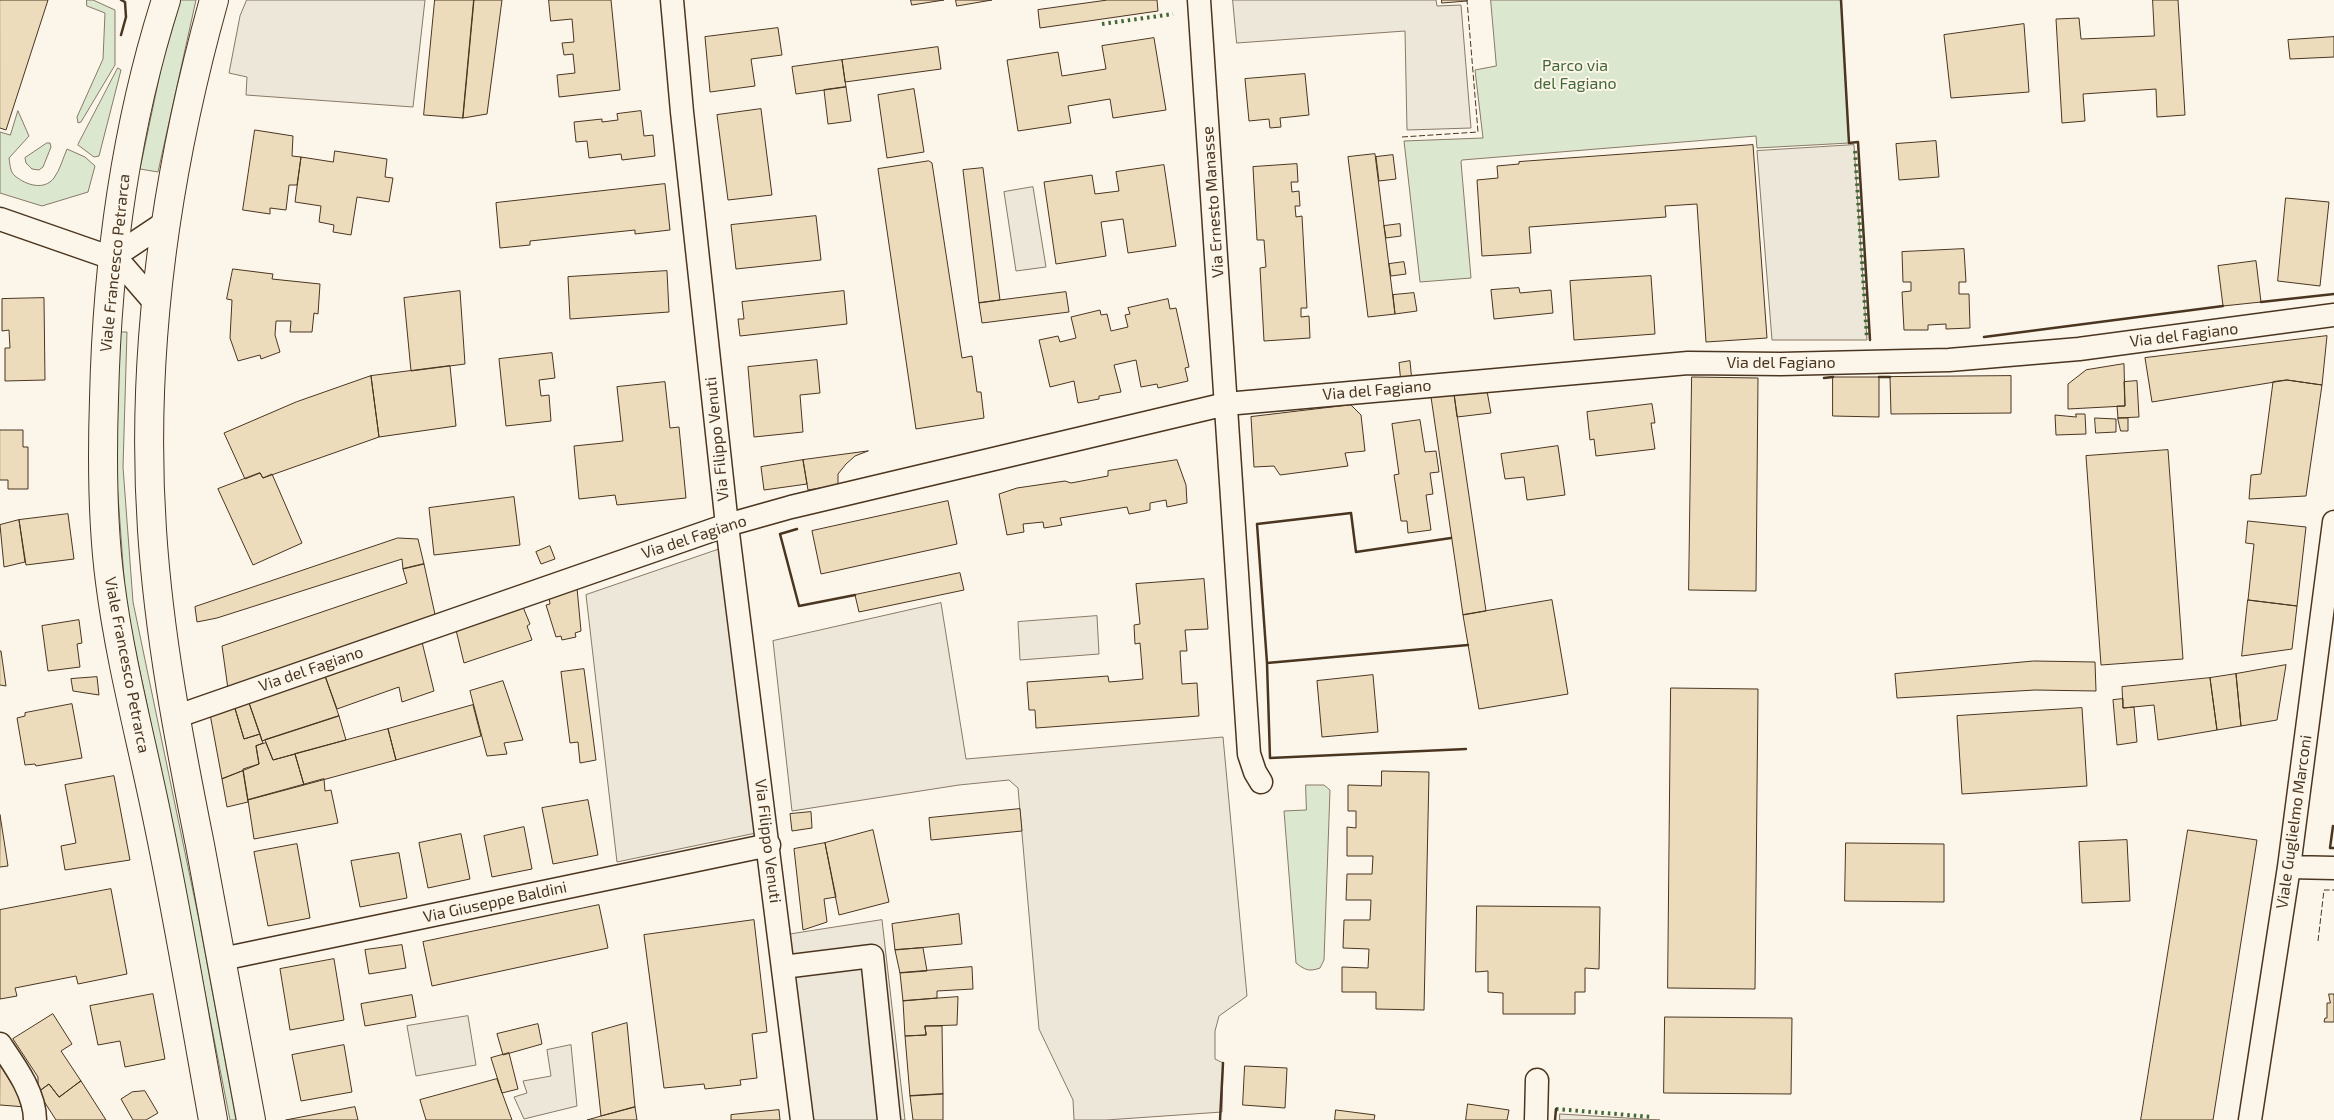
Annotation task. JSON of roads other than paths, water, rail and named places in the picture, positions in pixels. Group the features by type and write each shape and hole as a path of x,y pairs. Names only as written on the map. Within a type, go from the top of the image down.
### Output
{"main road":[{"name":"Viale Francesco Petrarca","path":"166,0 152,46 123,172 112,258 105,348 102,461 110,581 127,685 158,820 213,1120"},
{"path":"214,0 192,82 166,222 156,304 150,392 152,527 162,635 175,717 251,1120"}],"street":[{"name":"Via Filippo Venuti","path":"672,0 680,93 727,525 769,845 802,1120"},
{"name":"Via Ernesto Manasse","path":"1199,0 1226,404"},
{"path":"0,220 112,258 124,267 156,304"},
{"path":"112,258 166,222"},
{"name":"Via del Fagiano","path":"175,717 727,525 792,507 1226,404 1688,363 1781,364 1949,360 2078,349 2334,315"},
{"path":"1226,404 1249,754 1255,772 1261,782"},
{"name":"Viale Guglielmo Marconi","path":"2250,1120 2289,868 2333,533"},
{"name":"Via Giuseppe Baldini","path":"222,959 769,845"},
{"path":"2289,868 2334,868"},
{"path":"783,967 872,956 889,1120"},
{"path":"0,1044 15,1067 34,1105 35,1120"},
{"path":"1536,1120 1537,1080"}],"park label":[{"name":"Parco via del Fagiano","path":"1575,75"}]}
